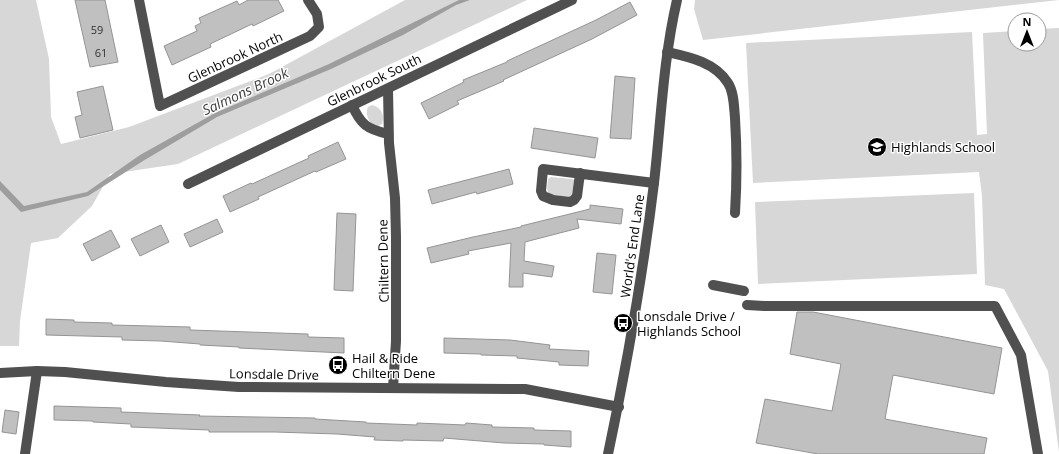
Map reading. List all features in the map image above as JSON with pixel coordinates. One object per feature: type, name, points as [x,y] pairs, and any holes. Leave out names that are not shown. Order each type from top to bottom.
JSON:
[{"type":"street","name":"Glenbrook North","points":[[139,0],[160,106],[310,36],[319,27],[317,14],[308,0]]},
{"type":"street","name":"Glenbrook South","points":[[188,184],[572,0]]},
{"type":"street","name":"World's End Lane","points":[[608,454],[619,407],[635,312],[654,183],[667,52],[677,0]]},
{"type":"street","points":[[667,52],[701,60],[720,74],[728,83],[733,101],[736,136],[737,176],[735,212]]},
{"type":"street","name":"Chiltern Dene","points":[[388,88],[388,134],[395,198],[396,237],[396,341],[393,388]]},
{"type":"street","points":[[352,105],[358,119],[364,124],[376,131],[388,134]]},
{"type":"street","name":"World's End Lane","points":[[580,174],[654,183]]},
{"type":"street","points":[[713,285],[744,291]]},
{"type":"street","points":[[747,305],[996,306],[1021,355],[1038,454]]},
{"type":"street","points":[[25,454],[37,371]]},
{"type":"street","name":"Lonsdale Drive","points":[[0,373],[37,371],[89,374],[206,386],[525,389],[619,407]]},
{"type":"shaded area","points":[[0,0],[36,0],[49,59],[51,117],[61,144],[129,127],[269,74],[405,0],[527,0],[178,164],[110,174],[92,206],[58,238],[31,243],[20,321],[19,346],[0,346]]},
{"type":"shaded area","points":[[459,0],[470,0],[456,5],[403,35],[331,69],[217,117],[88,196],[21,212],[0,190],[0,181],[24,206],[87,192],[140,155],[215,113],[329,64]]},
{"type":"shaded area","points":[[695,0],[1059,0],[703,40],[694,9]]},
{"type":"shaded area","points":[[1059,28],[1059,452],[1048,371],[1004,289],[985,285],[982,196],[979,172],[753,183],[746,43],[972,32],[977,135],[987,134],[983,33],[1007,32],[1007,52],[1047,52],[1047,29]]},
{"type":"shaded area","points":[[372,105],[378,108],[383,115],[382,124],[378,126],[374,126],[368,117],[368,107]]},
{"type":"shaded area","points":[[551,177],[574,180],[572,194],[570,197],[549,194],[547,190],[548,179]]},
{"type":"shaded area","points":[[974,193],[977,274],[758,284],[755,202]]},
{"type":"building","points":[[75,0],[105,0],[118,62],[90,67]]},
{"type":"building","points":[[248,0],[278,0],[284,11],[210,44],[211,47],[172,65],[164,46],[197,31],[195,26],[201,23],[199,18],[237,1],[239,5]]},
{"type":"building","points":[[630,2],[637,15],[592,39],[503,80],[504,81],[457,101],[459,104],[429,119],[421,103],[464,82],[463,80],[507,62],[596,20]]},
{"type":"building","points":[[615,76],[635,78],[631,139],[610,138]]},
{"type":"building","points":[[103,86],[113,130],[80,138],[75,117],[82,115],[77,92]]},
{"type":"building","points":[[534,128],[598,138],[595,158],[531,148]]},
{"type":"building","points":[[338,142],[346,159],[316,172],[315,171],[258,197],[259,199],[230,212],[223,196],[309,158],[308,156]]},
{"type":"building","points":[[509,169],[513,184],[432,204],[428,190]]},
{"type":"building","points":[[590,205],[623,209],[621,224],[577,219],[579,228],[525,242],[524,261],[554,266],[552,277],[523,273],[523,287],[509,287],[511,243],[468,251],[469,254],[431,263],[427,248],[521,227],[590,209]]},
{"type":"building","points":[[337,213],[356,214],[353,291],[334,290]]},
{"type":"building","points":[[217,219],[223,232],[190,247],[184,234]]},
{"type":"building","points":[[161,225],[169,242],[140,256],[131,239]]},
{"type":"building","points":[[111,230],[120,247],[92,261],[83,244]]},
{"type":"building","points":[[597,253],[616,255],[612,294],[593,292]]},
{"type":"building","points":[[797,312],[813,312],[1002,348],[994,394],[893,375],[885,419],[987,438],[984,454],[818,454],[756,443],[765,399],[832,411],[841,364],[790,354]]},
{"type":"building","points":[[46,319],[74,320],[74,322],[112,323],[112,325],[190,327],[190,330],[308,334],[308,337],[344,338],[344,353],[239,348],[161,341],[122,340],[122,337],[46,335]]},
{"type":"building","points":[[444,338],[510,340],[550,345],[549,349],[589,351],[588,366],[559,365],[559,362],[517,358],[517,356],[444,353]]},
{"type":"building","points":[[54,406],[121,408],[121,412],[200,415],[199,416],[315,418],[366,423],[417,425],[417,423],[465,425],[466,423],[492,425],[492,427],[534,428],[534,430],[571,431],[571,447],[444,438],[443,441],[374,440],[375,437],[337,434],[209,432],[209,430],[131,427],[131,424],[54,420]]},
{"type":"building","points":[[5,410],[19,412],[16,434],[2,432]]},
{"type":"place","name":"Highlands School","points":[[877,147]]},
{"type":"place","name":"Lonsdale Drive / Highlands School","points":[[623,323]]},
{"type":"place","name":"Hail & Ride Chiltern Dene","points":[[338,365]]},
{"type":"water label","name":"Salmons Brook","points":[[245,91]]}]
